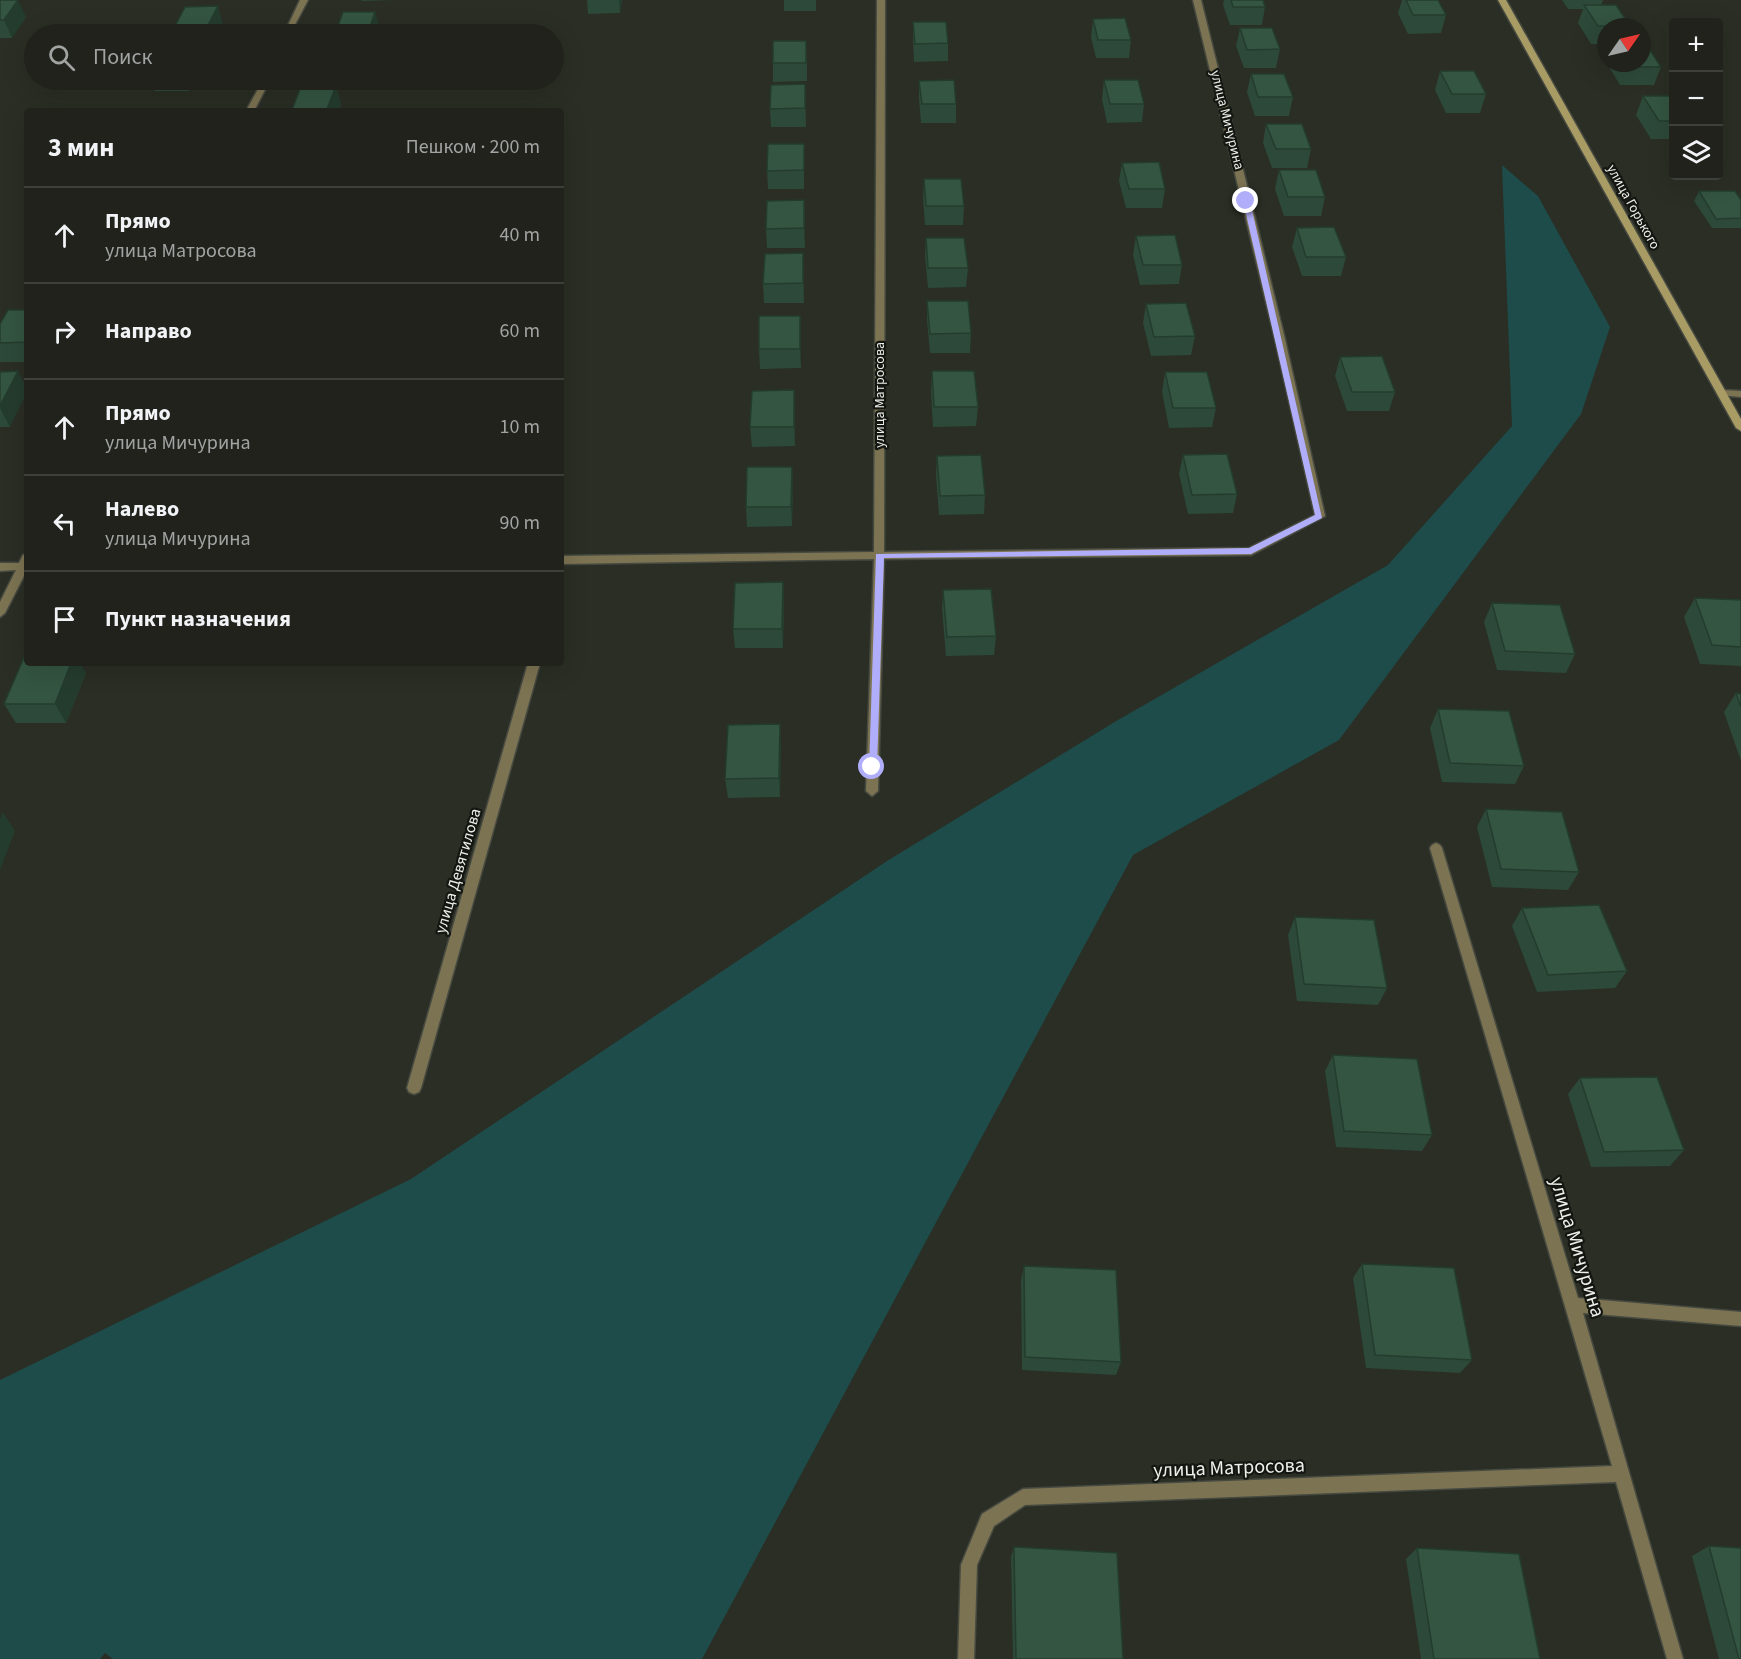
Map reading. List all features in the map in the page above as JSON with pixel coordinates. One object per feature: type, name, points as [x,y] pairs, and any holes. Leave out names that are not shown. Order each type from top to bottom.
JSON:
[{"type":"main road","name":"улица Горького","points":[[1502,0],[1741,428]]},
{"type":"street","points":[[292,24],[303,0]]},
{"type":"street","name":"улица Матросова","points":[[872,791],[879,556],[881,0]]},
{"type":"street","name":"улица Мичурина","points":[[879,556],[1251,551],[1320,516],[1279,335],[1197,0]]},
{"type":"street","points":[[252,108],[261,90]]},
{"type":"street","points":[[1722,393],[1741,394]]},
{"type":"street","points":[[564,562],[879,556]]},
{"type":"street","points":[[0,567],[24,564]]},
{"type":"street","points":[[0,613],[24,568]]},
{"type":"street","name":"улица Девятилова","points":[[414,1088],[533,666]]},
{"type":"street","name":"улица Мичурина","points":[[1436,848],[1573,1305],[1675,1659]]},
{"type":"street","points":[[1573,1305],[1741,1319]]},
{"type":"street","name":"улица Матросова","points":[[966,1659],[969,1565],[988,1520],[1023,1497],[1621,1474]]},
{"type":"water","points":[[1502,165],[1538,196],[1610,327],[1581,414],[1339,740],[1133,855],[702,1659],[113,1659],[105,1653],[100,1659],[0,1659],[0,1380],[411,1179],[887,861],[1118,720],[1388,565],[1512,426]]},
{"type":"building","points":[[0,0],[18,0],[4,20],[0,20]]},
{"type":"building","points":[[1231,0],[1263,0],[1265,7],[1233,7]]},
{"type":"building","points":[[1406,0],[1438,0],[1446,15],[1413,15]]},
{"type":"building","points":[[1584,5],[1616,5],[1625,18],[1597,18],[1597,24]]},
{"type":"building","points":[[218,6],[209,24],[176,24],[185,7]]},
{"type":"building","points":[[343,12],[375,12],[371,24],[339,24]]},
{"type":"building","points":[[1125,18],[1131,40],[1098,40],[1093,19]]},
{"type":"building","points":[[913,22],[946,22],[948,43],[915,44]]},
{"type":"building","points":[[1240,28],[1272,28],[1280,49],[1247,50]]},
{"type":"building","points":[[773,41],[806,41],[806,63],[773,63]]},
{"type":"building","points":[[1651,52],[1661,67],[1651,67]]},
{"type":"building","points":[[1440,71],[1474,71],[1486,94],[1452,94]]},
{"type":"building","points":[[1251,74],[1284,74],[1293,97],[1258,97]]},
{"type":"building","points":[[954,80],[956,104],[922,104],[919,81]]},
{"type":"building","points":[[1104,80],[1138,80],[1144,104],[1110,104]]},
{"type":"building","points":[[805,84],[805,108],[770,109],[771,85]]},
{"type":"building","points":[[300,90],[334,90],[327,108],[293,108]]},
{"type":"building","points":[[1643,96],[1669,96],[1669,121],[1659,121]]},
{"type":"building","points":[[1266,124],[1302,124],[1311,149],[1276,149]]},
{"type":"building","points":[[768,144],[804,144],[804,170],[767,171]]},
{"type":"building","points":[[1159,162],[1165,189],[1129,189],[1122,163]]},
{"type":"building","points":[[1279,170],[1316,170],[1325,197],[1288,197]]},
{"type":"building","points":[[924,179],[961,179],[964,206],[926,206]]},
{"type":"building","points":[[1699,191],[1735,191],[1741,200],[1741,218],[1716,219]]},
{"type":"building","points":[[804,200],[804,228],[766,229],[767,201]]},
{"type":"building","points":[[1334,227],[1346,257],[1306,257],[1297,228]]},
{"type":"building","points":[[1175,235],[1182,265],[1143,265],[1136,236]]},
{"type":"building","points":[[926,238],[964,238],[968,268],[928,268]]},
{"type":"building","points":[[803,253],[803,283],[763,284],[765,254]]},
{"type":"building","points":[[927,301],[968,301],[971,333],[930,334]]},
{"type":"building","points":[[1186,303],[1195,336],[1154,337],[1146,304]]},
{"type":"building","points":[[8,310],[24,310],[24,342],[0,343],[0,324]]},
{"type":"building","points":[[759,316],[800,316],[800,349],[759,349]]},
{"type":"building","points":[[1382,356],[1395,392],[1352,392],[1340,357]]},
{"type":"building","points":[[18,371],[0,406],[0,372]]},
{"type":"building","points":[[932,371],[974,371],[978,407],[934,407]]},
{"type":"building","points":[[1165,372],[1207,372],[1216,408],[1173,408]]},
{"type":"building","points":[[794,390],[794,427],[750,427],[752,391]]},
{"type":"building","points":[[1227,454],[1237,494],[1192,495],[1183,455]]},
{"type":"building","points":[[981,455],[985,495],[940,496],[937,456]]},
{"type":"building","points":[[747,467],[792,467],[791,507],[746,507]]},
{"type":"building","points":[[783,582],[782,629],[733,629],[735,583]]},
{"type":"building","points":[[991,589],[996,636],[947,637],[943,590]]},
{"type":"building","points":[[1695,598],[1741,600],[1741,647],[1712,645]]},
{"type":"building","points":[[1492,603],[1560,605],[1575,654],[1505,651]]},
{"type":"building","points":[[24,657],[24,666],[70,666],[55,704],[4,704]]},
{"type":"building","points":[[1736,693],[1741,694],[1741,707]]},
{"type":"building","points":[[1438,709],[1509,711],[1524,766],[1450,763]]},
{"type":"building","points":[[780,724],[779,778],[725,779],[728,725]]},
{"type":"building","points":[[1486,809],[1562,812],[1579,872],[1501,869]]},
{"type":"building","points":[[1599,905],[1627,971],[1548,975],[1522,908]]},
{"type":"building","points":[[1295,917],[1374,920],[1387,988],[1304,984]]},
{"type":"building","points":[[1333,1055],[1417,1059],[1432,1135],[1344,1131]]},
{"type":"building","points":[[1657,1077],[1684,1150],[1604,1152],[1580,1078]]},
{"type":"building","points":[[1362,1264],[1454,1268],[1472,1360],[1375,1355]]},
{"type":"building","points":[[1024,1266],[1116,1270],[1121,1362],[1025,1357]]},
{"type":"building","points":[[1709,1546],[1741,1548],[1741,1659],[1739,1659]]},
{"type":"building","points":[[1014,1547],[1117,1553],[1123,1659],[1016,1659]]},
{"type":"building","points":[[1417,1548],[1519,1554],[1540,1659],[1434,1659]]},
{"type":"route","points":[[872,767],[879,556],[1251,551],[1320,516],[1246,201]]}]
